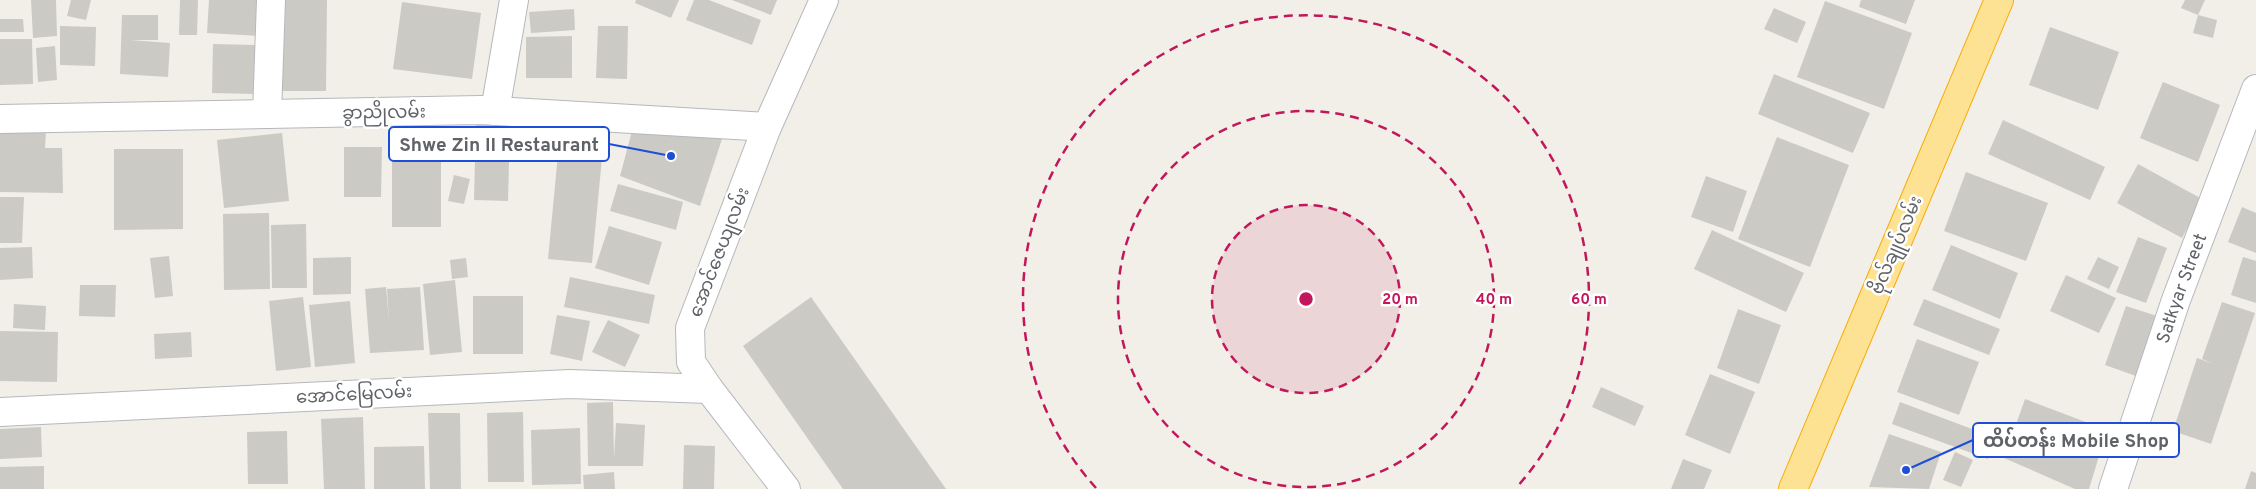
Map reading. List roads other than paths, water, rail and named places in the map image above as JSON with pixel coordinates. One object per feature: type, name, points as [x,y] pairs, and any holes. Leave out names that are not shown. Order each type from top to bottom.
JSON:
[{"type":"highway","name":"ဗိုလ်ချုပ်လမ်း","points":[[1793,489],[1999,0]]},
{"type":"street","points":[[267,114],[271,0]]},
{"type":"street","points":[[496,111],[514,0]]},
{"type":"street","name":"အောင်ဇေယျလမ်း","points":[[786,489],[709,389],[691,362],[690,328],[767,127],[824,0]]},
{"type":"street","name":"Satkyar Street","points":[[2113,489],[2176,300],[2256,89]]},
{"type":"street","name":"ခွာညိုလမ်း","points":[[0,119],[496,111],[767,127]]},
{"type":"street","name":"အောင်မြေလမ်း","points":[[0,412],[570,384],[709,389]]},
{"type":"place","name":"Shwe Zin II Restaurant","points":[[671,156]]},
{"type":"place","name":"ထိပ်တန်း Mobile Shop","points":[[1906,470]]}]
